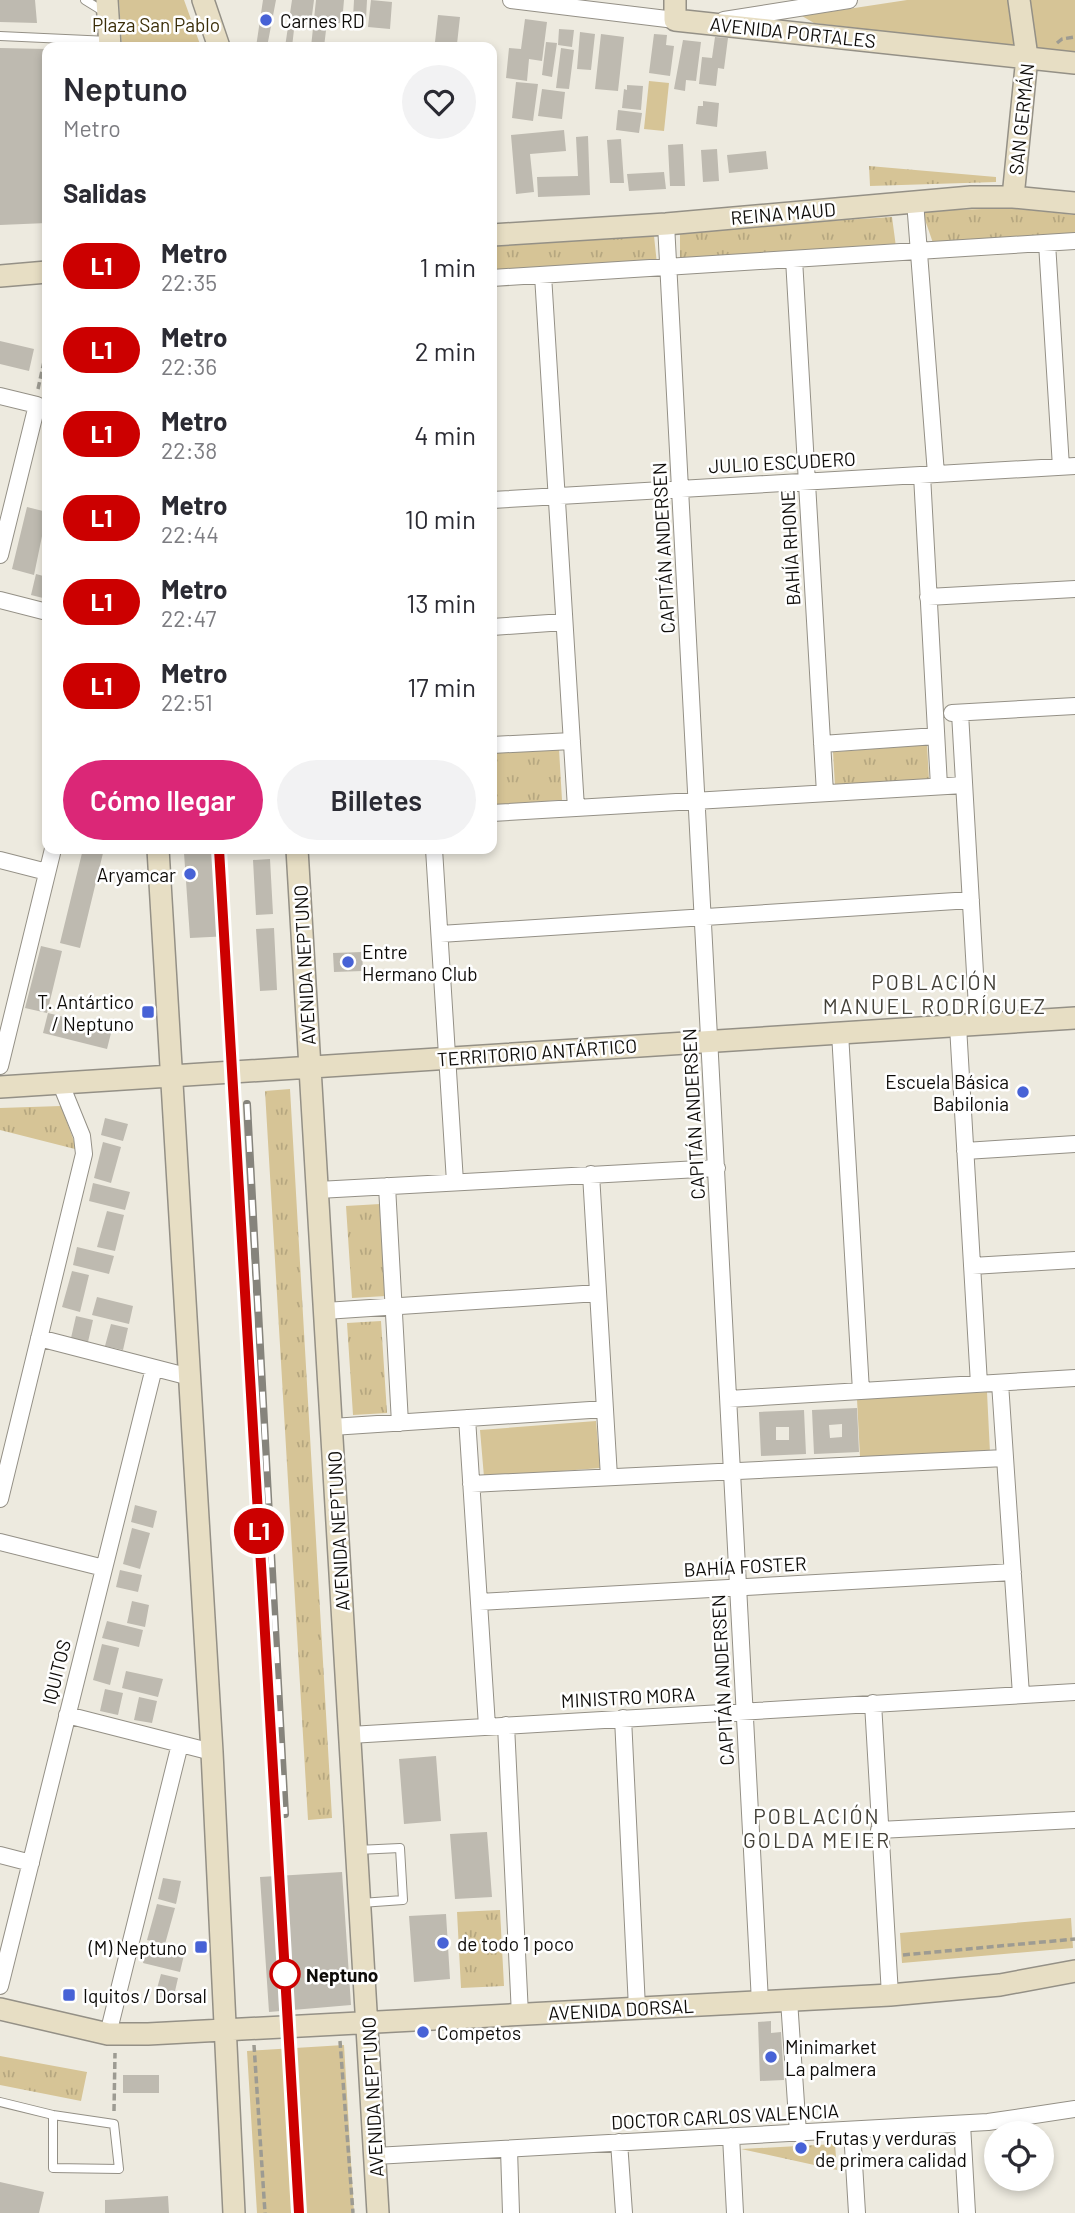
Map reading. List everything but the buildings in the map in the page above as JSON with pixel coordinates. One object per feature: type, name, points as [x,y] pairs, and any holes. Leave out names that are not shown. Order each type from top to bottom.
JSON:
[{"type":"street","points":[[203,0],[217,42]]},
{"type":"street","name":"AVENIDA PORTALES","points":[[511,0],[675,10],[705,23],[1075,63]]},
{"type":"street","points":[[705,23],[849,0]]},
{"type":"street","name":"SAN GERMÁN","points":[[1013,197],[1027,57],[1019,0]]},
{"type":"street","points":[[107,7],[109,42]]},
{"type":"street","name":"REINA MAUD","points":[[497,235],[666,224],[915,201],[1013,197],[1075,204]]},
{"type":"street","points":[[915,201],[929,475],[929,597],[939,786]]},
{"type":"street","name":"CAPITÁN ANDERSEN","points":[[666,224],[760,2002]]},
{"type":"street","points":[[497,278],[1075,241]]},
{"type":"street","points":[[1047,243],[1068,466]]},
{"type":"street","name":"BAHÍA RHONE","points":[[794,259],[825,793]]},
{"type":"street","points":[[0,276],[42,272]]},
{"type":"street","points":[[543,275],[576,808]]},
{"type":"street","points":[[0,396],[37,405],[0,555]]},
{"type":"street","name":"JULIO ESCUDERO","points":[[497,500],[1068,466]]},
{"type":"street","points":[[929,597],[1075,589]]},
{"type":"street","points":[[0,600],[42,611]]},
{"type":"street","points":[[497,627],[564,622]]},
{"type":"street","points":[[935,714],[1075,706]]},
{"type":"street","points":[[960,713],[971,900],[965,1151],[979,1384]]},
{"type":"street","points":[[822,744],[936,736]]},
{"type":"street","points":[[497,745],[572,741]]},
{"type":"street","points":[[497,813],[964,785]]},
{"type":"street","points":[[0,1066],[52,854]]},
{"type":"street","points":[[158,854],[212,1752],[234,2213]]},
{"type":"street","name":"AVENIDA NEPTUNO","points":[[297,854],[379,2213]]},
{"type":"street","points":[[434,854],[455,1182]]},
{"type":"street","points":[[0,860],[47,872]]},
{"type":"street","points":[[440,934],[971,900]]},
{"type":"street","name":"TERRITORIO ANTÁRTICO","points":[[0,1087],[1075,1018]]},
{"type":"street","points":[[840,1033],[861,1391]]},
{"type":"street","points":[[1,1492],[84,1154],[82,1136],[60,1082]]},
{"type":"street","points":[[965,1151],[1075,1144]]},
{"type":"street","points":[[318,1190],[717,1168]]},
{"type":"street","points":[[591,1174],[608,1477]]},
{"type":"street","points":[[387,1186],[400,1423]]},
{"type":"street","points":[[972,1266],[1075,1260]]},
{"type":"street","points":[[325,1311],[598,1293]]},
{"type":"street","points":[[39,1338],[190,1377]]},
{"type":"street","name":"IQUITOS","points":[[0,1986],[154,1368]]},
{"type":"street","points":[[729,1399],[1075,1378]]},
{"type":"street","points":[[1000,1383],[1021,1695]]},
{"type":"street","points":[[332,1427],[605,1409]]},
{"type":"street","points":[[467,1418],[487,1726]]},
{"type":"street","points":[[471,1483],[1005,1458]]},
{"type":"street","points":[[0,1542],[104,1568]]},
{"type":"street","name":"BAHÍA FOSTER","points":[[479,1602],[1013,1572]]},
{"type":"street","name":"MINISTRO MORA","points":[[351,1735],[1075,1692]]},
{"type":"street","points":[[873,1703],[890,1995]]},
{"type":"street","points":[[67,1715],[212,1752]]},
{"type":"street","points":[[622,1718],[637,2008]]},
{"type":"street","points":[[506,1725],[520,2015]]},
{"type":"street","points":[[111,2035],[180,1744]]},
{"type":"street","points":[[879,1830],[1075,1820]]},
{"type":"street","points":[[0,1856],[31,1863]]},
{"type":"street","name":"AVENIDA DORSAL","points":[[0,2009],[111,2035],[226,2031],[890,1995],[1000,1985],[1075,1971]]},
{"type":"street","points":[[789,2000],[798,2133]]},
{"type":"street","name":"DOCTOR CARLOS VALENCIA","points":[[375,2156],[962,2124],[1003,2121],[1075,2109]]},
{"type":"street","points":[[962,2124],[967,2213]]},
{"type":"street","points":[[852,2130],[857,2213]]},
{"type":"street","points":[[731,2136],[735,2213]]},
{"type":"street","points":[[619,2143],[624,2213]]},
{"type":"street","points":[[509,2148],[512,2213]]},
{"type":"lane","points":[[85,0],[107,7]]},
{"type":"lane","points":[[0,36],[82,42]]},
{"type":"lane","points":[[357,1850],[400,1848],[403,1900],[361,1903]]},
{"type":"lane","points":[[0,2102],[53,2115],[114,2124],[119,2169],[53,2168],[53,2115]]},
{"type":"path","points":[[1052,47],[1062,39],[1075,37]]},
{"type":"path","points":[[37,405],[42,367]]},
{"type":"path","points":[[887,1956],[1075,1939]]},
{"type":"path","points":[[338,2025],[353,2213]]},
{"type":"path","points":[[253,2029],[265,2213]]},
{"type":"path","points":[[111,2035],[114,2124]]},
{"type":"green space","name":"Plaza San Pablo","points":[[119,0],[184,0],[199,42],[122,42]]},
{"type":"green space","points":[[907,0],[1075,0],[1075,53],[814,23],[802,16]]},
{"type":"green space","points":[[649,81],[669,83],[664,131],[644,129]]},
{"type":"green space","points":[[869,166],[996,177],[996,182],[870,186]]},
{"type":"green space","points":[[1011,208],[1075,215],[1075,237],[933,243],[922,211]]},
{"type":"green space","points":[[892,217],[896,247],[680,262],[680,230]]},
{"type":"green space","points":[[654,236],[657,264],[497,275],[497,246]]},
{"type":"green space","points":[[927,745],[929,780],[835,786],[833,752]]},
{"type":"green space","points":[[559,749],[562,800],[497,805],[497,752]]},
{"type":"green space","points":[[290,1089],[332,1818],[308,1820],[265,1091]]},
{"type":"green space","points":[[61,1106],[75,1149],[0,1130],[0,1108]]},
{"type":"green space","points":[[380,1204],[386,1296],[352,1298],[346,1206]]},
{"type":"green space","points":[[381,1321],[387,1413],[353,1415],[347,1323]]},
{"type":"green space","points":[[987,1392],[990,1453],[860,1457],[857,1399]]},
{"type":"green space","points":[[596,1421],[600,1468],[484,1477],[480,1430]]},
{"type":"green space","points":[[500,1910],[504,1986],[461,1988],[457,1912]]},
{"type":"green space","points":[[1071,1918],[1073,1948],[902,1963],[900,1933]]},
{"type":"green space","points":[[344,2045],[354,2213],[257,2213],[247,2051]]},
{"type":"green space","points":[[0,2056],[87,2072],[81,2101],[0,2085]]},
{"type":"green space","points":[[835,2144],[837,2170],[741,2149]]},
{"type":"railway","points":[[247,1104],[285,1814]]},
{"type":"railway","points":[[235,1105],[274,1807]]},
{"type":"metro line","name":"L1","points":[[219,854],[299,2213]]},
{"type":"place","name":"Carnes RD","points":[[266,20]]},
{"type":"place","name":"Aryamcar","points":[[190,874]]},
{"type":"place","name":"Entre Hermano Club","points":[[348,962]]},
{"type":"place","name":"T. Antártico / Neptuno","points":[[148,1012]]},
{"type":"place","name":"Escuela Básica Babilonia","points":[[1023,1092]]},
{"type":"place","name":"de todo 1 poco","points":[[443,1943]]},
{"type":"place","name":"(M) Neptuno","points":[[201,1947]]},
{"type":"place","name":"Neptuno","points":[[285,1974]]},
{"type":"place","name":"Iquitos / Dorsal","points":[[69,1995]]},
{"type":"place","name":"Competos","points":[[423,2032]]},
{"type":"place","name":"Minimarket La palmera","points":[[771,2057]]},
{"type":"place","name":"Frutas y verduras de primera calidad","points":[[801,2148]]},
{"type":"district","name":"POBLACIÓN MANUEL RODRÍGUEZ","points":[[935,993]]},
{"type":"district","name":"POBLACIÓN GOLDA MEIER","points":[[817,1827]]}]
